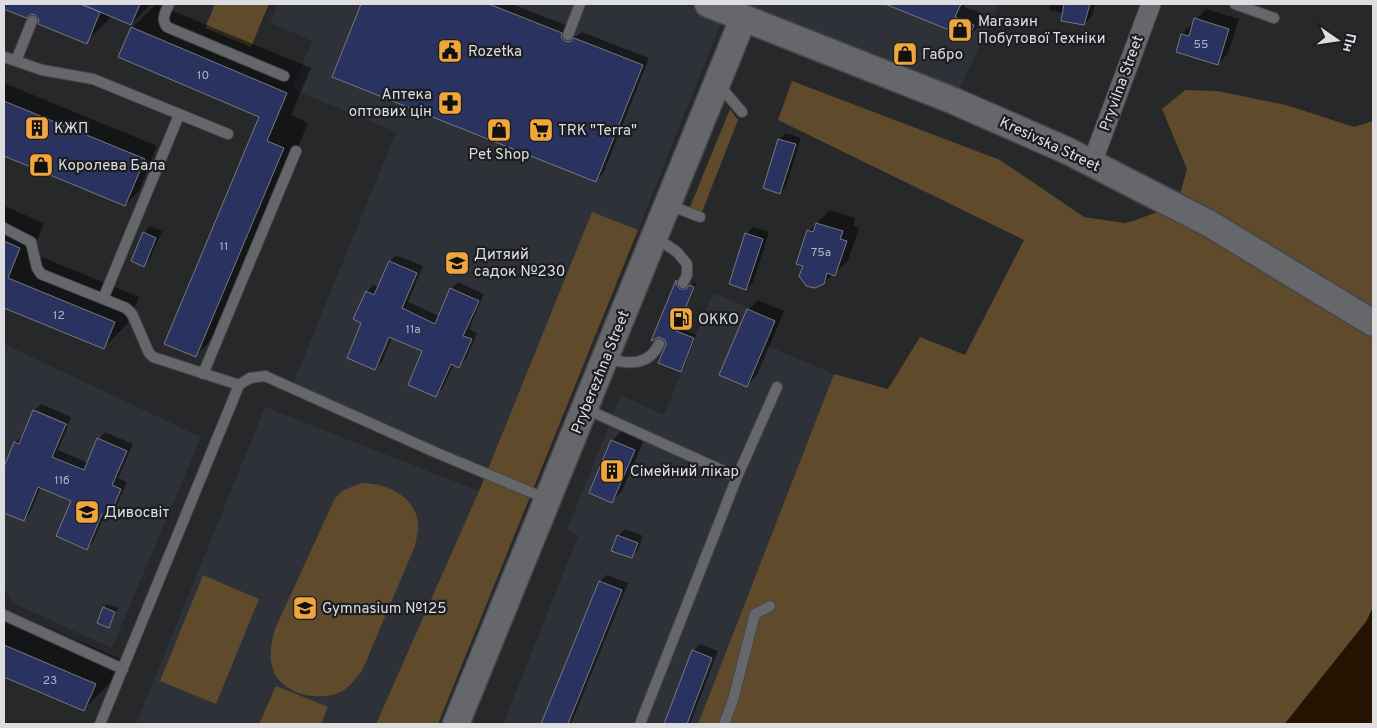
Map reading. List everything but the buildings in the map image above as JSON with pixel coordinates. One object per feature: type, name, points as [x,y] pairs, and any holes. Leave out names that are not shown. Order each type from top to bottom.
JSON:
[{"type":"street","name":"Pryvilna Street","points":[[1092,163],[1151,4]]},
{"type":"street","name":"Kresivska Street","points":[[715,5],[743,19],[954,101],[1068,150],[1210,224],[1373,323]]},
{"type":"street","name":"Pryberezhna Street","points":[[456,724],[743,19]]},
{"type":"lane","points":[[169,4],[163,17],[167,27],[284,76]]},
{"type":"lane","points":[[568,35],[580,4]]},
{"type":"lane","points":[[1235,4],[1274,18]]},
{"type":"lane","points":[[16,61],[32,21]]},
{"type":"lane","points":[[4,57],[42,70],[93,79],[228,134]]},
{"type":"lane","points":[[717,83],[742,112]]},
{"type":"lane","points":[[103,299],[179,115]]},
{"type":"lane","points":[[203,374],[296,151]]},
{"type":"lane","points":[[668,205],[700,217]]},
{"type":"lane","points":[[4,228],[31,242],[37,268],[41,274],[126,308],[132,314],[153,357],[239,385]]},
{"type":"lane","points":[[654,237],[677,252],[687,264],[687,275],[684,283]]},
{"type":"lane","points":[[605,359],[632,364],[644,360],[656,352],[659,344]]},
{"type":"lane","points":[[100,724],[239,385],[250,378],[265,376],[437,453],[548,499]]},
{"type":"lane","points":[[640,724],[737,477],[777,387]]},
{"type":"lane","points":[[585,409],[737,477]]},
{"type":"lane","points":[[724,724],[733,700],[755,614],[770,606]]},
{"type":"lane","points":[[4,614],[123,669]]},
{"type":"shaded area","points":[[215,4],[269,4],[251,47],[205,28]]},
{"type":"shaded area","points":[[278,4],[685,4],[722,20],[638,230],[592,213],[487,471],[290,391],[396,132],[292,89],[312,41],[270,23]]},
{"type":"shaded area","name":"Габро","points":[[719,4],[999,4],[954,101]]},
{"type":"shaded area","points":[[792,81],[1000,160],[1084,217],[1124,223],[1177,205],[1187,169],[1162,109],[1185,90],[1217,91],[1286,105],[1354,127],[1373,121],[1373,606],[1366,621],[1284,724],[698,724],[834,374],[888,389],[920,337],[965,355],[1024,240],[778,120]]},
{"type":"shaded area","points":[[730,109],[738,120],[702,212],[690,207]]},
{"type":"shaded area","points":[[592,212],[638,230],[438,724],[376,724],[479,491]]},
{"type":"shaded area","points":[[713,293],[777,320],[766,345],[834,374],[698,724],[503,724],[578,536],[567,530],[621,395],[664,415]]},
{"type":"shaded area","name":"Дивосвіт","points":[[4,344],[201,437],[112,648],[13,603],[4,588]]},
{"type":"shaded area","name":"Gymnasium №125","points":[[265,407],[479,491],[376,724],[136,724]]},
{"type":"shaded area","points":[[361,483],[389,488],[405,498],[411,505],[416,513],[418,523],[415,546],[362,671],[347,687],[336,694],[310,696],[300,694],[285,685],[274,672],[271,645],[275,629],[335,498],[342,491]]},
{"type":"shaded area","points":[[203,575],[259,599],[216,704],[160,681]]},
{"type":"shaded area","points":[[1373,606],[1373,724],[1284,724],[1366,621]]},
{"type":"shaded area","points":[[276,686],[328,707],[321,724],[259,724]]},
{"type":"place","name":"Магазин Побутової Техніки","points":[[960,30]]},
{"type":"place","name":"Rozetka","points":[[450,51]]},
{"type":"place","name":"Габро","points":[[905,54]]},
{"type":"place","name":"Аптека оптових цін","points":[[450,103]]},
{"type":"place","name":"КЖП","points":[[37,128]]},
{"type":"place","name":"Pet Shop","points":[[499,130]]},
{"type":"place","name":"TRK \"Terra\"","points":[[541,130]]},
{"type":"place","name":"Королева Бала","points":[[41,165]]},
{"type":"place","name":"Дитяий садок №230","points":[[457,263]]},
{"type":"place","name":"OKKO","points":[[681,319]]},
{"type":"place","name":"Сімейний лікар","points":[[612,471]]},
{"type":"place","name":"Дивосвіт","points":[[87,512]]},
{"type":"place","name":"Gymnasium №125","points":[[305,608]]}]
